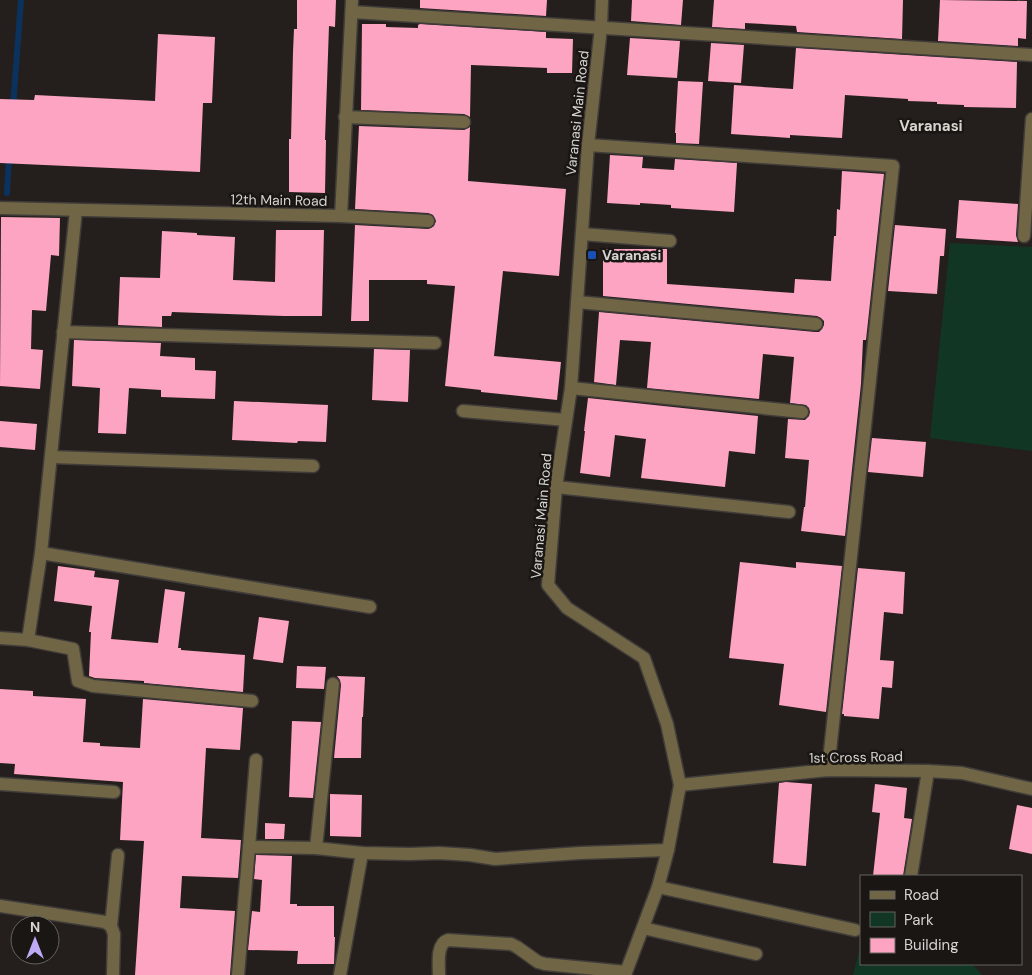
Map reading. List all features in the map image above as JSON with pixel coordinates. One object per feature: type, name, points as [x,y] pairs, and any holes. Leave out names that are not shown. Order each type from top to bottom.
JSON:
[{"type":"street","name":"Varanasi Main Road","points":[[602,0],[601,27],[588,145],[571,388],[556,487],[548,584],[567,608],[644,658],[667,724],[680,785],[668,850],[658,887],[626,973]]},
{"type":"street","points":[[352,6],[601,27],[1032,56]]},
{"type":"street","name":"12th Main Road","points":[[0,208],[341,216],[352,6]]},
{"type":"street","points":[[345,117],[464,122]]},
{"type":"street","points":[[1024,236],[1032,118]]},
{"type":"street","points":[[588,145],[893,166],[828,770]]},
{"type":"street","points":[[28,640],[41,553],[76,210]]},
{"type":"street","points":[[341,216],[428,221]]},
{"type":"street","points":[[582,234],[670,242]]},
{"type":"street","points":[[577,302],[816,324]]},
{"type":"street","points":[[63,332],[435,343]]},
{"type":"street","points":[[571,388],[802,412]]},
{"type":"street","points":[[463,411],[566,420]]},
{"type":"street","points":[[51,457],[313,466]]},
{"type":"street","points":[[556,487],[788,512]]},
{"type":"street","points":[[41,553],[370,607]]},
{"type":"street","points":[[0,638],[28,640],[73,649],[78,681],[93,686],[252,702]]},
{"type":"street","points":[[316,848],[332,684]]},
{"type":"street","points":[[238,975],[256,760]]},
{"type":"street","name":"1st Cross Road","points":[[680,785],[828,770],[928,771],[962,773],[1032,789]]},
{"type":"street","points":[[911,875],[928,771]]},
{"type":"street","points":[[0,784],[114,792]]},
{"type":"street","points":[[249,847],[316,848],[410,854],[439,853],[495,859],[580,853],[668,850]]},
{"type":"street","points":[[340,975],[362,852]]},
{"type":"street","points":[[113,975],[114,934],[111,926],[118,855]]},
{"type":"street","points":[[658,887],[855,930]]},
{"type":"street","points":[[0,906],[104,922],[111,926]]},
{"type":"street","points":[[643,928],[756,954]]},
{"type":"street","points":[[439,975],[440,947],[443,942],[448,940],[511,944],[538,962],[552,966],[626,973]]},
{"type":"green space","points":[[950,243],[1032,247],[1032,451],[930,438]]},
{"type":"green space","points":[[860,948],[860,965],[973,965],[982,975],[853,975]]},
{"type":"building","points":[[297,0],[336,0],[335,27],[329,26],[325,193],[289,192],[289,139],[291,139],[293,52],[294,29],[297,29]]},
{"type":"building","points":[[420,0],[547,0],[546,16],[420,8]]},
{"type":"building","points":[[632,0],[683,0],[681,25],[631,21]]},
{"type":"building","points":[[714,0],[903,0],[902,39],[797,32],[796,26],[745,23],[745,29],[712,27]]},
{"type":"building","points":[[940,0],[1027,1],[1026,39],[1018,38],[1018,46],[938,41]]},
{"type":"building","points":[[362,24],[386,24],[386,27],[418,28],[420,24],[546,32],[546,38],[573,39],[572,73],[547,73],[547,68],[471,65],[470,117],[464,114],[361,110]]},
{"type":"building","points":[[158,34],[215,37],[212,103],[203,103],[200,172],[0,163],[0,99],[34,100],[35,95],[155,101]]},
{"type":"building","points":[[630,38],[680,41],[677,78],[627,75]]},
{"type":"building","points":[[711,43],[744,45],[741,83],[708,81]]},
{"type":"building","points":[[796,48],[1017,62],[1016,108],[964,107],[964,105],[937,104],[937,102],[908,101],[908,99],[845,95],[842,138],[790,135],[790,138],[731,134],[734,85],[793,89]]},
{"type":"building","points":[[678,81],[703,82],[699,144],[676,143]]},
{"type":"building","points":[[359,126],[464,130],[470,127],[468,181],[566,189],[559,276],[503,271],[494,356],[561,362],[557,400],[445,386],[455,286],[427,284],[427,280],[369,280],[369,321],[351,321],[355,225],[428,229],[434,226],[436,221],[433,215],[428,213],[355,209]]},
{"type":"building","points":[[610,155],[643,157],[642,168],[674,170],[675,159],[737,163],[734,212],[671,208],[671,205],[607,203]]},
{"type":"building","points":[[842,171],[884,174],[866,340],[863,340],[861,384],[845,536],[801,531],[809,460],[785,458],[788,419],[805,420],[810,412],[806,405],[790,403],[794,357],[763,354],[759,399],[647,388],[651,342],[620,340],[616,385],[594,382],[599,312],[819,332],[824,325],[824,321],[817,316],[603,296],[603,249],[667,249],[667,284],[794,293],[795,279],[831,281],[837,209],[840,210]]},
{"type":"building","points":[[959,200],[1018,204],[1016,235],[1018,242],[956,238]]},
{"type":"building","points":[[1,217],[60,218],[59,256],[51,255],[46,311],[32,310],[31,349],[43,350],[40,389],[0,386]]},
{"type":"building","points":[[895,225],[946,229],[944,256],[940,256],[937,294],[888,291]]},
{"type":"building","points":[[276,230],[324,230],[322,316],[172,312],[171,316],[162,316],[162,327],[118,325],[120,277],[160,278],[162,231],[235,237],[233,280],[275,282]]},
{"type":"building","points":[[74,340],[161,343],[160,356],[195,358],[195,370],[216,371],[215,399],[161,397],[161,390],[129,388],[126,434],[98,433],[100,388],[72,386]]},
{"type":"building","points":[[374,349],[410,350],[408,402],[372,400]]},
{"type":"building","points":[[588,398],[758,416],[755,454],[729,451],[725,487],[641,478],[646,439],[615,435],[610,477],[580,473]]},
{"type":"building","points":[[234,401],[328,405],[326,442],[298,441],[297,443],[232,440]]},
{"type":"building","points":[[0,421],[37,424],[35,450],[0,447]]},
{"type":"building","points":[[872,438],[926,442],[923,477],[868,472]]},
{"type":"building","points":[[740,562],[796,568],[796,562],[842,566],[826,712],[779,705],[784,664],[729,658]]},
{"type":"building","points":[[58,566],[95,571],[94,577],[119,580],[111,639],[158,643],[165,589],[185,592],[178,648],[181,648],[181,650],[245,655],[243,692],[89,676],[91,632],[89,632],[92,606],[54,601]]},
{"type":"building","points":[[858,568],[905,572],[903,614],[884,612],[880,660],[894,661],[892,688],[882,687],[879,719],[844,716],[842,714]]},
{"type":"building","points":[[259,617],[289,621],[283,663],[253,659]]},
{"type":"building","points":[[297,666],[326,667],[324,689],[296,688]]},
{"type":"building","points":[[337,676],[365,677],[361,758],[334,758],[341,685]]},
{"type":"building","points":[[0,689],[33,691],[33,696],[86,699],[83,742],[100,743],[100,746],[140,748],[143,699],[243,708],[240,750],[206,748],[201,838],[241,840],[238,878],[182,876],[180,908],[235,911],[230,975],[135,975],[144,841],[120,840],[123,782],[14,774],[15,764],[0,763]]},
{"type":"building","points":[[292,721],[321,722],[313,798],[289,797]]},
{"type":"building","points":[[779,783],[812,784],[806,866],[773,863]]},
{"type":"building","points":[[875,784],[907,788],[904,818],[912,819],[903,875],[873,875],[880,813],[872,812]]},
{"type":"building","points":[[330,794],[362,795],[361,837],[330,836]]},
{"type":"building","points":[[1017,805],[1032,808],[1032,854],[1009,849]]},
{"type":"building","points":[[265,823],[285,824],[284,839],[265,839]]},
{"type":"building","points":[[256,855],[292,856],[290,904],[297,904],[297,906],[334,906],[334,964],[297,964],[298,951],[248,950],[252,911],[260,912],[262,880],[254,879]]},
{"type":"waterway","points":[[13,107],[21,0]]},
{"type":"waterway","points":[[7,193],[9,157]]},
{"type":"place","name":"Varanasi","points":[[592,255]]},
{"type":"district","name":"Varanasi","points":[[931,126]]}]
